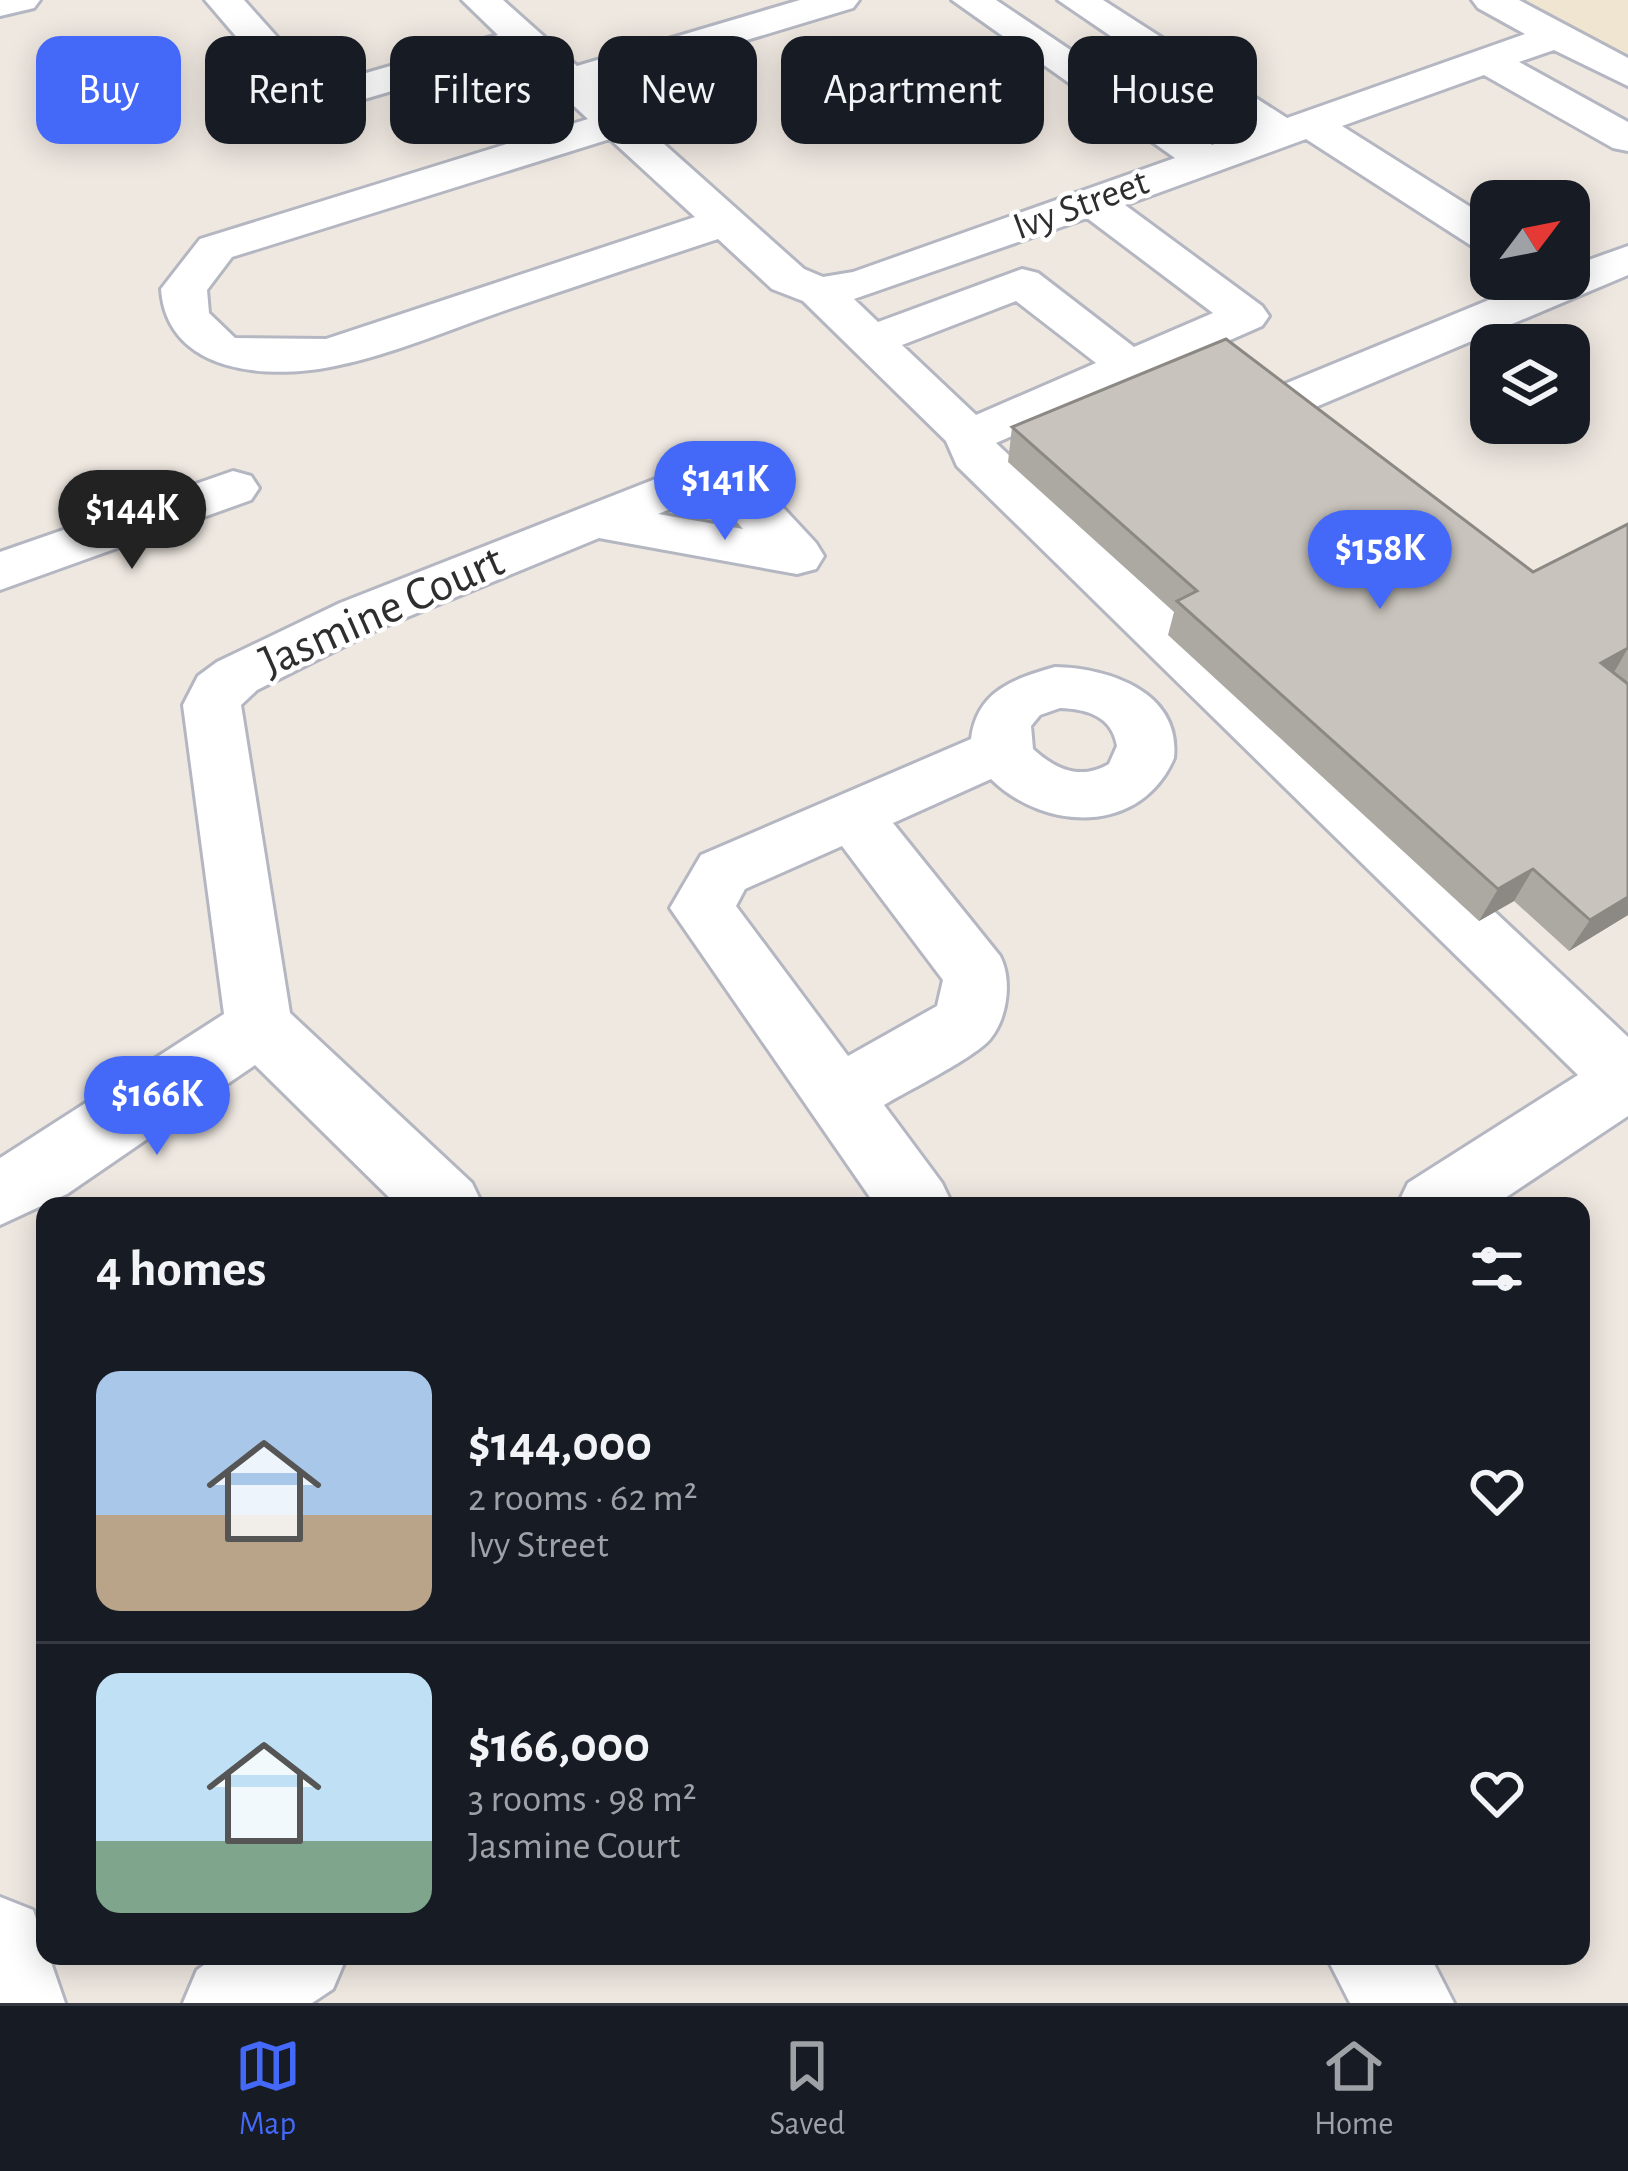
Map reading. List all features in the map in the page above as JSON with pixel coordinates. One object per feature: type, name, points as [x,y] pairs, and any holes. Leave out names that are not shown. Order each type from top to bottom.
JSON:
[{"type":"street","points":[[0,5],[20,0]]},
{"type":"street","points":[[224,0],[313,101],[390,79]]},
{"type":"street","points":[[481,0],[520,36]]},
{"type":"street","points":[[598,97],[574,61],[737,30],[792,6],[840,0]]},
{"type":"street","points":[[971,0],[1206,160]]},
{"type":"street","points":[[1077,0],[1470,227]]},
{"type":"street","points":[[1491,0],[1628,74]]},
{"type":"street","name":"Ivy Street","points":[[813,289],[862,284],[1556,36]]},
{"type":"street","points":[[1486,61],[1628,139]]},
{"type":"street","points":[[1435,79],[1475,102],[1528,84]]},
{"type":"street","points":[[598,130],[216,248],[184,289],[185,314],[206,340],[222,350],[255,355],[330,353],[724,222]]},
{"type":"street","points":[[638,144],[788,279],[813,289],[870,341],[969,436],[975,455],[1628,1079],[1447,1197]]},
{"type":"street","points":[[969,436],[1246,316],[1092,201]]},
{"type":"street","points":[[1590,271],[1628,259]]},
{"type":"street","points":[[870,341],[1022,283],[1130,366]]},
{"type":"street","points":[[1282,403],[1517,300]]},
{"type":"street","points":[[0,572],[233,488]]},
{"type":"street","name":"Jasmine Court","points":[[259,1026],[212,705],[218,691],[237,676],[359,616],[598,521]]},
{"type":"street","points":[[910,1197],[702,908],[723,872],[1000,750]]},
{"type":"street","points":[[837,1097],[966,1022],[977,975],[852,815]]},
{"type":"street","points":[[0,1193],[42,1172],[259,1026],[438,1197]]},
{"type":"street","points":[[0,1943],[18,2003]]},
{"type":"street","points":[[230,2003],[287,1965]]},
{"type":"street","points":[[1380,1965],[1407,2003]]},
{"type":"shaded area","points":[[1508,0],[1628,0],[1628,66]]},
{"type":"building","points":[[1226,339],[1533,572],[1628,524],[1628,648],[1601,663],[1628,684],[1628,897],[1590,920],[1533,869],[1498,889],[1177,601],[1197,591],[1012,427]]}]
